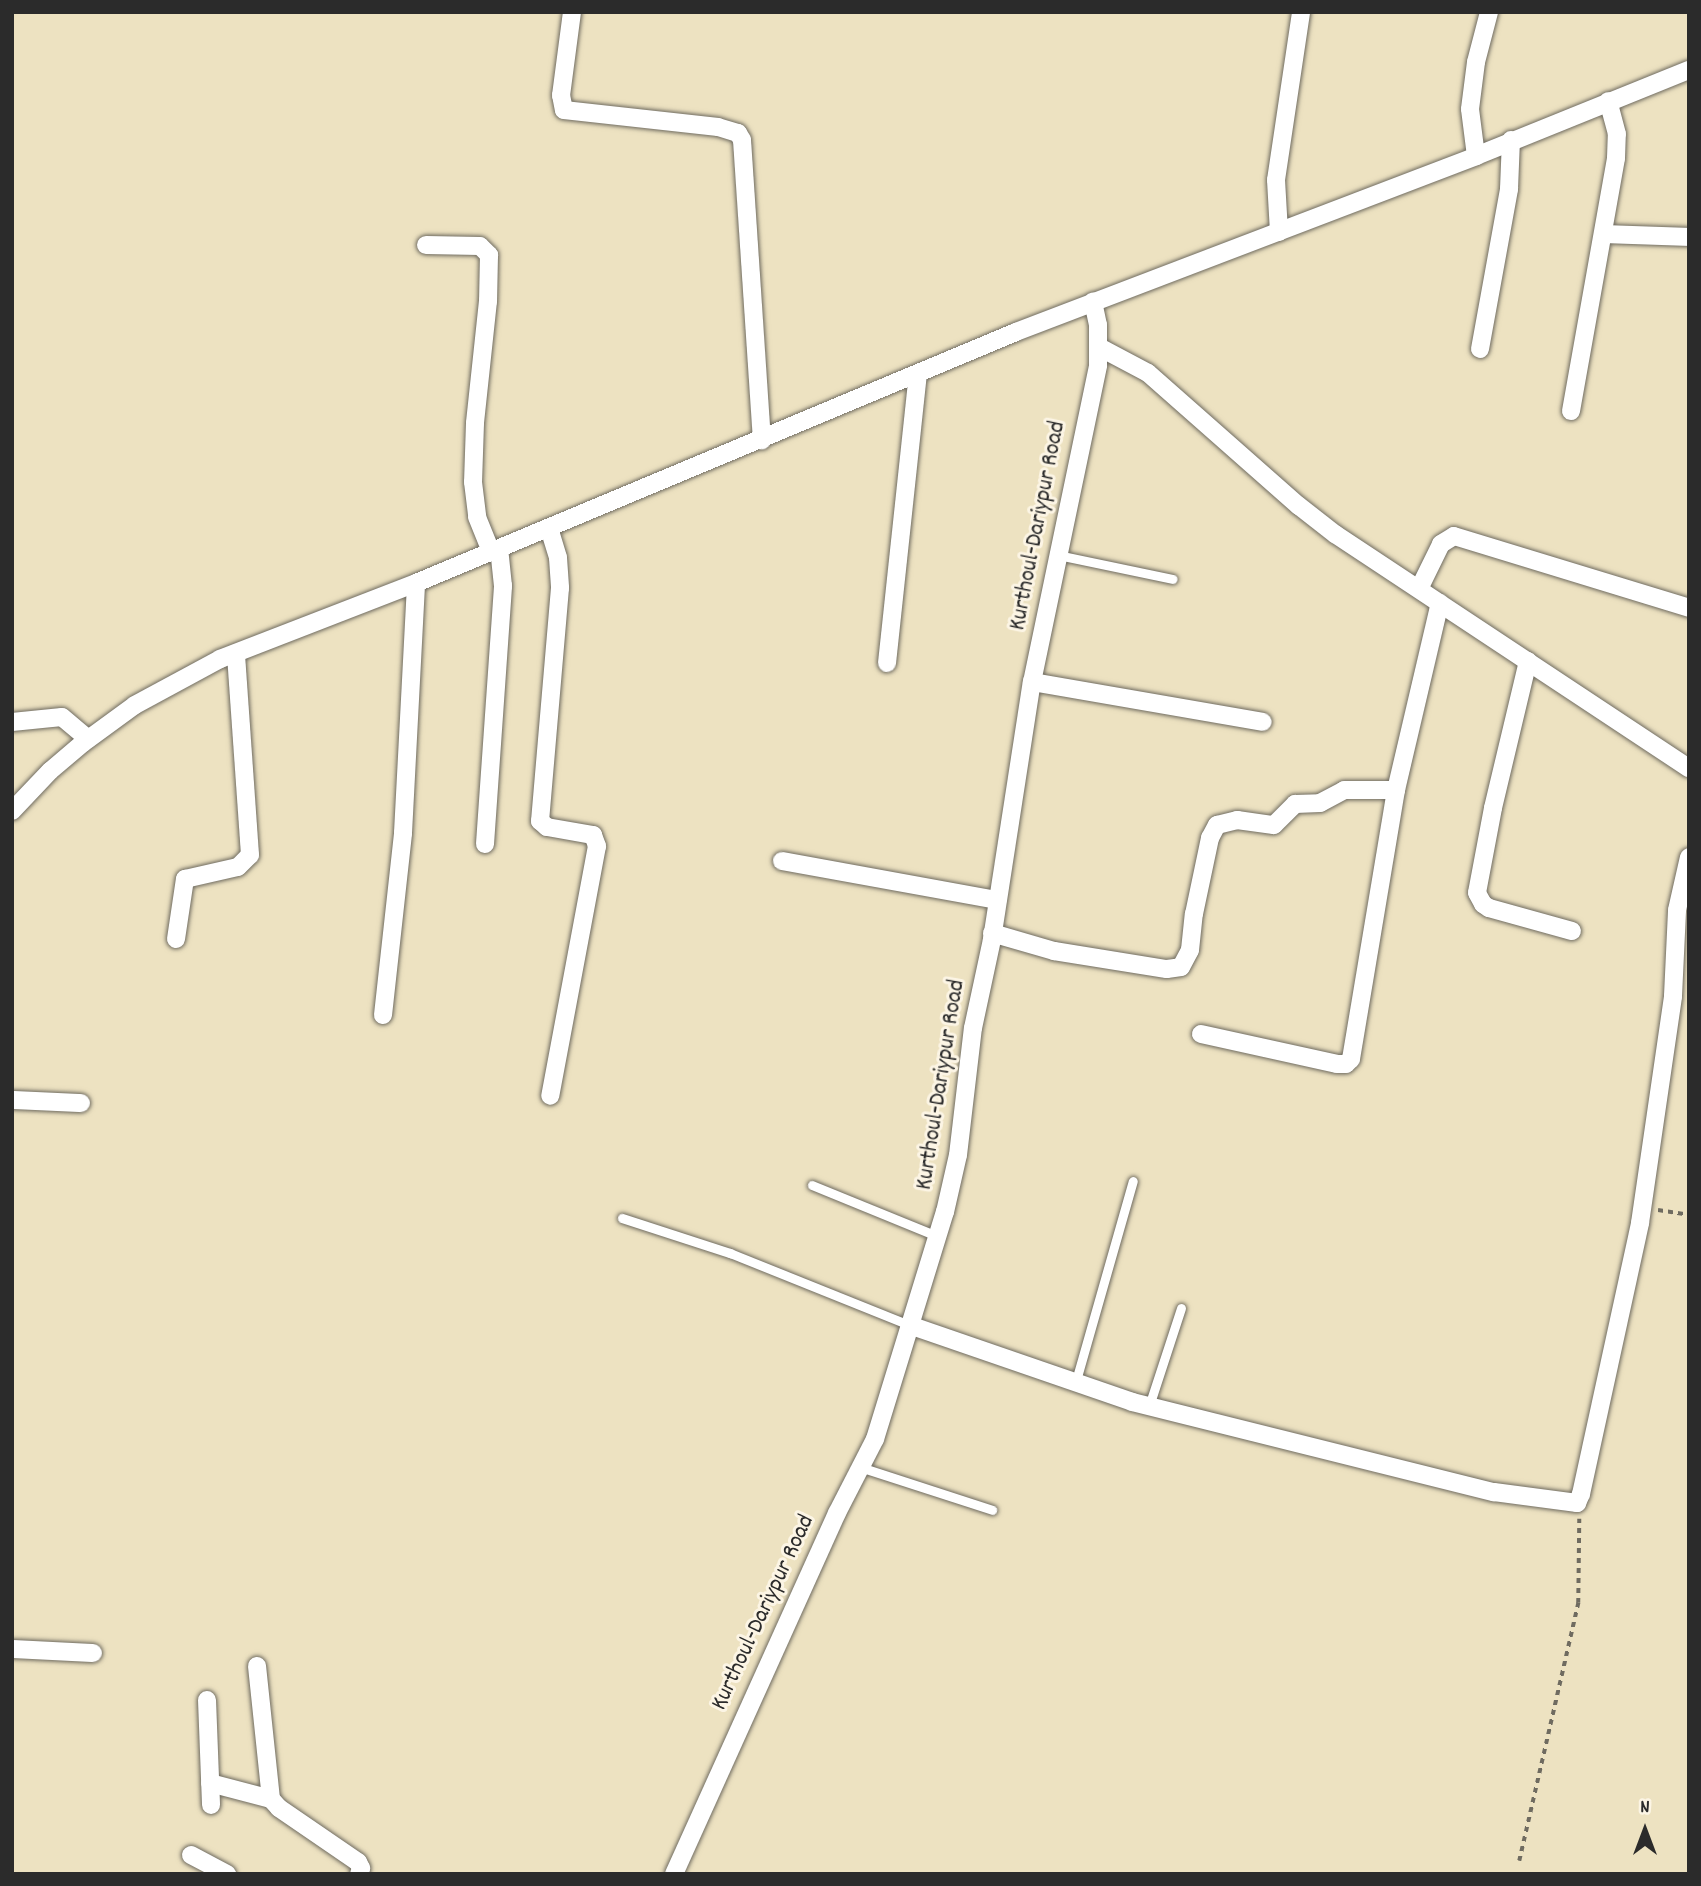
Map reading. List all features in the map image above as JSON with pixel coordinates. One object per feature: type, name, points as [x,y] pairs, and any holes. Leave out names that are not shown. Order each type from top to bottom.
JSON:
[{"type":"street","points":[[572,12],[561,95],[564,110],[718,127],[733,130],[742,140],[762,440]]},
{"type":"street","points":[[1279,232],[1276,180],[1301,12]]},
{"type":"street","points":[[1476,156],[1470,109],[1476,62],[1489,12]]},
{"type":"street","points":[[16,801],[88,739],[135,705],[180,678],[236,653],[495,551],[1093,302],[1476,156],[1689,70]]},
{"type":"street","points":[[1571,411],[1605,234],[1617,144],[1608,101]]},
{"type":"street","points":[[1480,349],[1509,189],[1511,140]]},
{"type":"street","points":[[1605,234],[1689,237]]},
{"type":"street","points":[[426,245],[473,245],[484,248],[489,255],[488,301],[475,423],[473,482],[475,508],[495,551],[503,586],[485,844]]},
{"type":"street","name":"Kurthoul-Dariypur Road","points":[[674,1874],[721,1765],[875,1439],[888,1404],[937,1236],[958,1155],[973,1028],[992,933],[1032,682],[1092,394],[1099,347],[1093,302]]},
{"type":"street","points":[[1099,347],[1148,373],[1299,506],[1689,768]]},
{"type":"street","points":[[887,663],[918,374]]},
{"type":"street","points":[[549,528],[558,558],[560,588],[540,821],[547,827],[593,835],[597,846],[550,1096]]},
{"type":"street","points":[[1419,589],[1441,544],[1454,536],[1689,608]]},
{"type":"street","points":[[383,1016],[402,833],[416,583]]},
{"type":"street","points":[[1201,1034],[1338,1064],[1351,1059],[1395,790],[1440,603]]},
{"type":"street","points":[[177,939],[185,878],[238,867],[250,855],[236,653]]},
{"type":"street","points":[[1528,662],[1493,808],[1477,894],[1489,908],[1572,931]]},
{"type":"street","points":[[1032,682],[1263,722]]},
{"type":"street","points":[[12,722],[62,717],[88,739]]},
{"type":"street","points":[[992,933],[1054,951],[1154,967],[1181,967],[1190,950],[1194,914],[1210,838],[1217,825],[1237,820],[1274,825],[1295,804],[1320,803],[1344,790],[1395,790]]},
{"type":"street","points":[[909,1325],[1075,1384],[1149,1406],[1494,1492],[1567,1504],[1579,1500],[1642,1207],[1673,996],[1677,909],[1689,857]]},
{"type":"street","points":[[782,861],[997,900]]},
{"type":"street","points":[[12,1100],[81,1103]]},
{"type":"street","points":[[12,1649],[93,1653]]},
{"type":"street","points":[[257,1666],[271,1799]]},
{"type":"street","points":[[207,1700],[211,1805]]},
{"type":"street","points":[[210,1783],[271,1799],[279,1808],[358,1862],[361,1868],[359,1874]]},
{"type":"street","points":[[191,1855],[227,1874]]},
{"type":"lane","points":[[1057,554],[1173,579]]},
{"type":"lane","points":[[1075,1384],[1133,1181]]},
{"type":"lane","points":[[812,1185],[937,1236]]},
{"type":"lane","points":[[622,1218],[717,1248],[909,1325]]},
{"type":"lane","points":[[1149,1406],[1181,1308]]},
{"type":"lane","points":[[860,1467],[992,1510]]},
{"type":"path","points":[[1642,1207],[1689,1215]]},
{"type":"path","points":[[1519,1861],[1578,1604],[1579,1500]]}]
